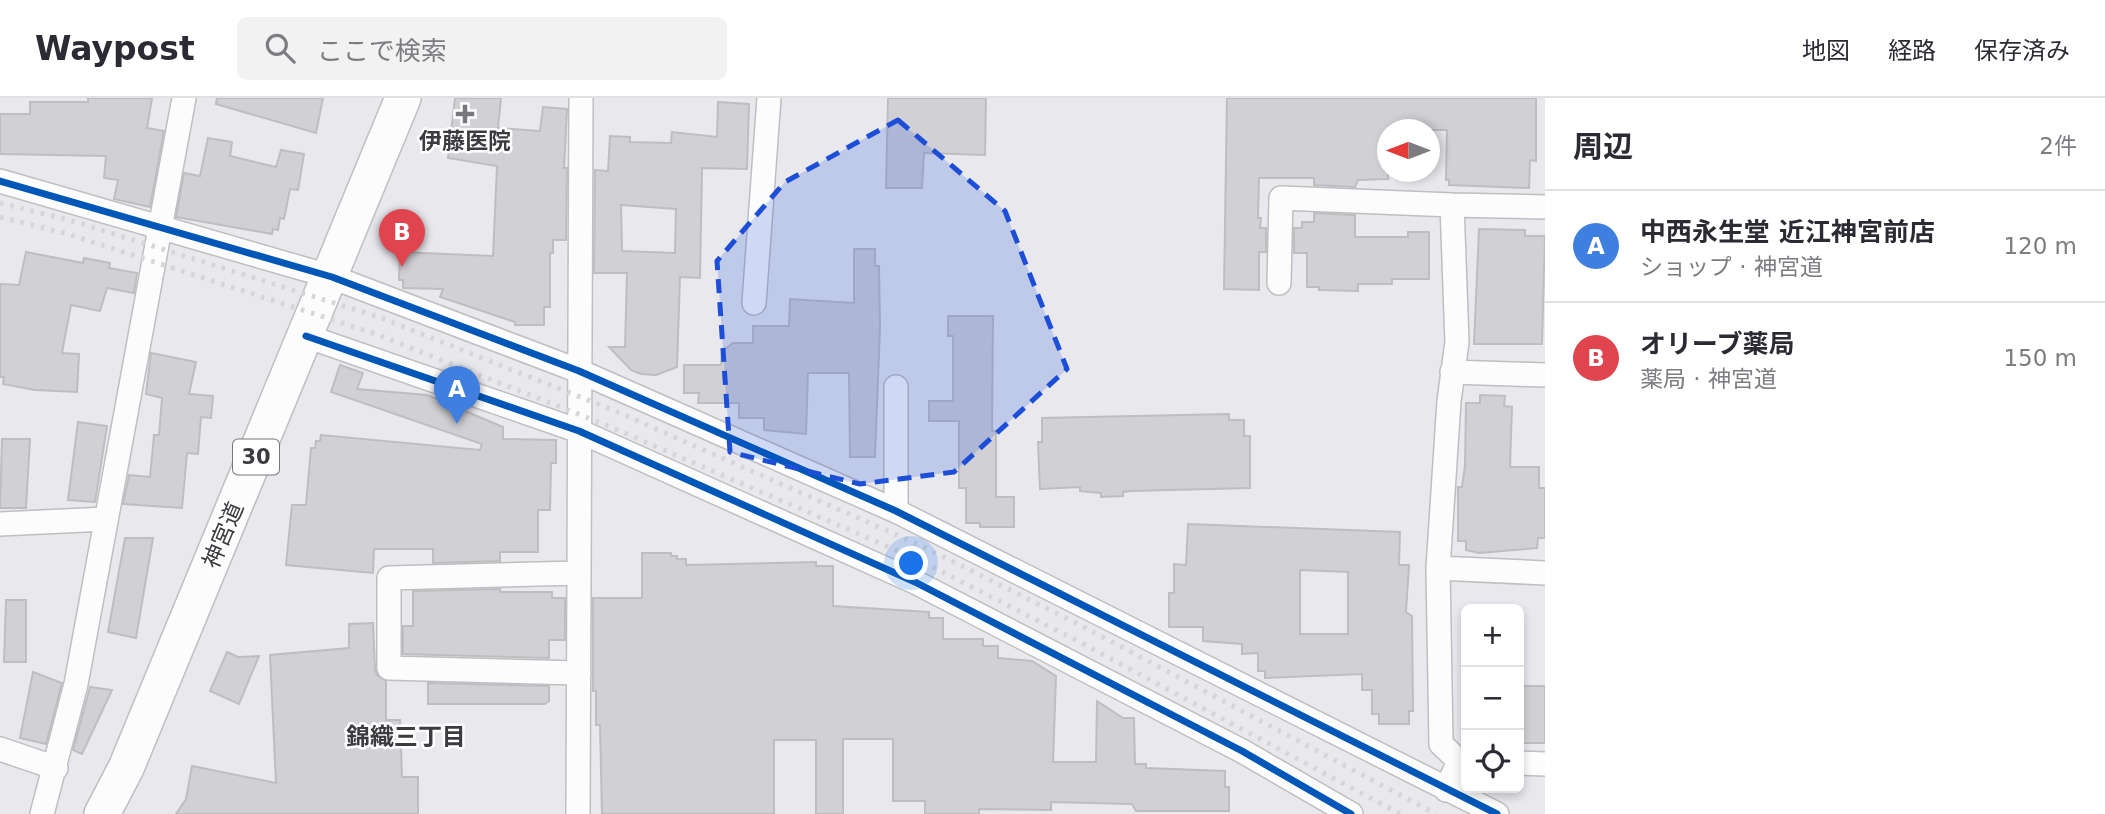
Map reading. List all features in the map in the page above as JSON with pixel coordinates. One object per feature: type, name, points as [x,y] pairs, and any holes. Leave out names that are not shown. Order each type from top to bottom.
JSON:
[{"type":"main road","name":"神宮道","points":[[102,814],[131,755],[332,277],[403,98]]},
{"type":"street","points":[[42,814],[76,684],[184,98]]},
{"type":"street","points":[[578,814],[581,98]]},
{"type":"street","points":[[754,303],[769,98]]},
{"type":"street","points":[[0,181],[332,277],[579,371],[896,510],[1446,790],[1472,808],[1497,814]]},
{"type":"street","points":[[1279,283],[1281,198],[1545,207]]},
{"type":"street","points":[[1452,205],[1457,342],[1452,372],[1438,568],[1441,744],[1461,760]]},
{"type":"street","points":[[306,336],[579,432],[915,582],[1242,751],[1351,814]]},
{"type":"street","points":[[1452,372],[1545,375]]},
{"type":"street","points":[[896,387],[896,510]]},
{"type":"street","points":[[0,524],[106,519]]},
{"type":"street","points":[[1438,568],[1545,573]]},
{"type":"street","points":[[579,573],[389,578],[389,667],[579,673]]},
{"type":"street","points":[[0,749],[56,768]]},
{"type":"street","points":[[1446,790],[1461,763]]},
{"type":"street","points":[[1524,764],[1545,764]]},
{"type":"highlighted area","points":[[898,120],[1005,211],[1067,369],[954,472],[860,484],[730,452],[717,261],[785,182]]},
{"type":"building","points":[[88,98],[152,98],[147,128],[164,131],[150,207],[114,199],[118,180],[104,178],[106,156],[0,154],[0,114],[30,114],[30,102],[88,102]]},
{"type":"building","points":[[217,98],[323,98],[316,133],[216,104]]},
{"type":"building","points":[[455,98],[501,98],[498,128],[540,131],[543,107],[567,109],[564,168],[567,168],[566,240],[553,240],[553,253],[550,253],[550,307],[544,307],[544,325],[515,325],[515,322],[440,297],[443,289],[403,288],[403,280],[399,280],[400,252],[493,256],[497,166],[448,158]]},
{"type":"building","points":[[888,98],[986,98],[985,155],[924,153],[922,188],[886,188]]},
{"type":"building","points":[[1227,98],[1536,98],[1536,161],[1530,160],[1529,188],[1449,185],[1449,180],[1446,180],[1447,130],[1440,130],[1440,119],[1377,119],[1377,179],[1358,180],[1355,187],[1314,185],[1314,178],[1259,178],[1258,218],[1261,218],[1260,228],[1266,228],[1266,252],[1259,252],[1259,290],[1224,289]]},
{"type":"building","points":[[718,102],[749,104],[747,169],[702,168],[700,278],[680,277],[677,367],[656,375],[641,374],[631,370],[609,347],[625,347],[627,273],[594,273],[595,170],[608,171],[610,136],[630,137],[630,142],[671,143],[672,132],[717,137]],"holes":[[[621,205],[676,209],[675,253],[622,251]]]},
{"type":"building","points":[[208,138],[232,142],[230,156],[276,167],[281,150],[304,154],[298,190],[290,189],[284,219],[280,218],[278,230],[273,229],[272,234],[176,217],[184,173],[200,176]]},
{"type":"building","points":[[1314,213],[1355,215],[1355,237],[1408,237],[1408,232],[1429,232],[1429,279],[1392,279],[1392,284],[1358,284],[1358,291],[1307,287],[1307,253],[1294,253],[1294,228],[1302,228],[1302,222],[1314,222]]},
{"type":"building","points":[[1479,229],[1525,230],[1525,236],[1545,236],[1542,344],[1474,344]]},
{"type":"building","points":[[854,249],[875,249],[875,266],[879,266],[880,327],[875,457],[850,457],[849,373],[808,373],[806,434],[764,430],[764,418],[739,418],[739,403],[698,403],[699,393],[684,393],[684,365],[721,365],[722,351],[733,343],[753,343],[753,326],[789,326],[790,299],[854,303]]},
{"type":"building","points":[[26,252],[83,263],[84,258],[110,263],[109,268],[137,273],[134,293],[107,288],[100,311],[71,305],[62,353],[79,354],[77,392],[35,390],[3,384],[4,377],[0,377],[0,284],[19,285]]},
{"type":"building","points":[[948,316],[993,316],[992,431],[996,431],[996,497],[1014,497],[1014,527],[980,527],[980,523],[966,523],[966,488],[959,488],[959,421],[929,421],[929,401],[953,401],[953,336],[948,336]]},
{"type":"building","points":[[151,353],[196,362],[189,394],[213,396],[211,418],[201,417],[198,454],[187,453],[182,508],[123,504],[129,475],[150,477],[154,435],[159,435],[162,398],[146,394]]},
{"type":"building","points":[[340,365],[363,373],[357,389],[427,395],[503,427],[503,439],[556,440],[556,463],[551,463],[550,510],[538,510],[538,552],[500,552],[500,561],[433,563],[433,549],[374,549],[373,573],[286,565],[292,505],[306,505],[311,448],[315,448],[321,435],[480,450],[482,444],[331,392]]},
{"type":"building","points":[[1480,395],[1505,396],[1504,406],[1512,407],[1510,467],[1539,467],[1539,488],[1545,488],[1545,538],[1538,538],[1537,548],[1479,553],[1466,550],[1466,541],[1458,541],[1458,487],[1462,487],[1465,466],[1466,403],[1480,403]]},
{"type":"building","points":[[1229,414],[1229,420],[1244,420],[1244,436],[1250,436],[1250,488],[1131,491],[1123,492],[1123,496],[1101,497],[1101,493],[1080,491],[1080,487],[1040,489],[1038,442],[1042,442],[1042,418]]},
{"type":"building","points":[[78,422],[107,426],[95,502],[68,500]]},
{"type":"building","points":[[2,439],[30,439],[26,508],[0,508]]},
{"type":"building","points":[[1188,524],[1400,532],[1399,565],[1409,565],[1406,612],[1412,616],[1413,711],[1409,711],[1409,724],[1379,724],[1379,714],[1372,714],[1372,690],[1362,690],[1362,674],[1265,678],[1265,671],[1258,671],[1258,653],[1242,654],[1242,644],[1203,641],[1203,627],[1169,627],[1169,593],[1174,593],[1174,564],[1186,565]],"holes":[[[1300,570],[1348,572],[1348,634],[1300,634]]]},
{"type":"building","points":[[125,538],[153,538],[136,638],[108,632]]},
{"type":"building","points":[[642,553],[671,553],[671,556],[677,556],[677,559],[686,559],[686,565],[816,562],[816,566],[833,566],[833,606],[929,612],[929,618],[943,618],[943,639],[983,639],[983,646],[998,646],[998,658],[1032,661],[1056,676],[1053,762],[1096,762],[1097,701],[1123,718],[1134,718],[1135,764],[1146,764],[1146,768],[1225,771],[1225,787],[1229,787],[1229,811],[1136,811],[1132,804],[1051,802],[1051,810],[979,809],[979,814],[925,814],[925,801],[893,801],[893,739],[843,739],[843,814],[816,814],[816,740],[774,740],[774,814],[602,814],[600,725],[596,725],[596,691],[593,691],[593,598],[642,598]]},
{"type":"building","points":[[500,589],[500,592],[552,592],[552,598],[565,598],[565,640],[549,640],[549,658],[403,654],[403,626],[413,626],[413,591]]},
{"type":"building","points":[[6,600],[26,600],[26,662],[4,662]]},
{"type":"building","points":[[373,623],[375,669],[377,675],[386,681],[386,720],[400,720],[402,777],[418,777],[418,814],[176,814],[186,799],[192,766],[276,783],[270,655],[349,648],[349,624]]},
{"type":"building","points":[[227,652],[238,657],[259,656],[239,704],[210,691]]},
{"type":"building","points":[[33,672],[62,683],[46,744],[20,738]]},
{"type":"building","points":[[428,683],[549,686],[549,701],[545,704],[428,704]]},
{"type":"building","points":[[1524,686],[1545,686],[1545,743],[1524,743]]},
{"type":"building","points":[[90,687],[112,690],[82,754],[73,750]]},
{"type":"railway","points":[[0,203],[76,222],[379,317],[613,410],[924,547],[1082,626],[1436,814]]},
{"type":"railway","points":[[0,217],[68,234],[373,333],[606,425],[919,560],[1074,639],[1400,814]]},
{"type":"cycle path","points":[[0,181],[332,277],[579,371],[896,511],[1497,814]]},
{"type":"cycle path","points":[[306,336],[579,431],[915,582],[1242,751],[1351,814]]},
{"type":"place","name":"伊藤医院","points":[[465,114]]},
{"type":"place","name":"オリーブ薬局","points":[[402,267]]},
{"type":"place","name":"中西永生堂 近江神宮前店","points":[[457,424]]},
{"type":"district","name":"錦織三丁目","points":[[406,737]]}]
